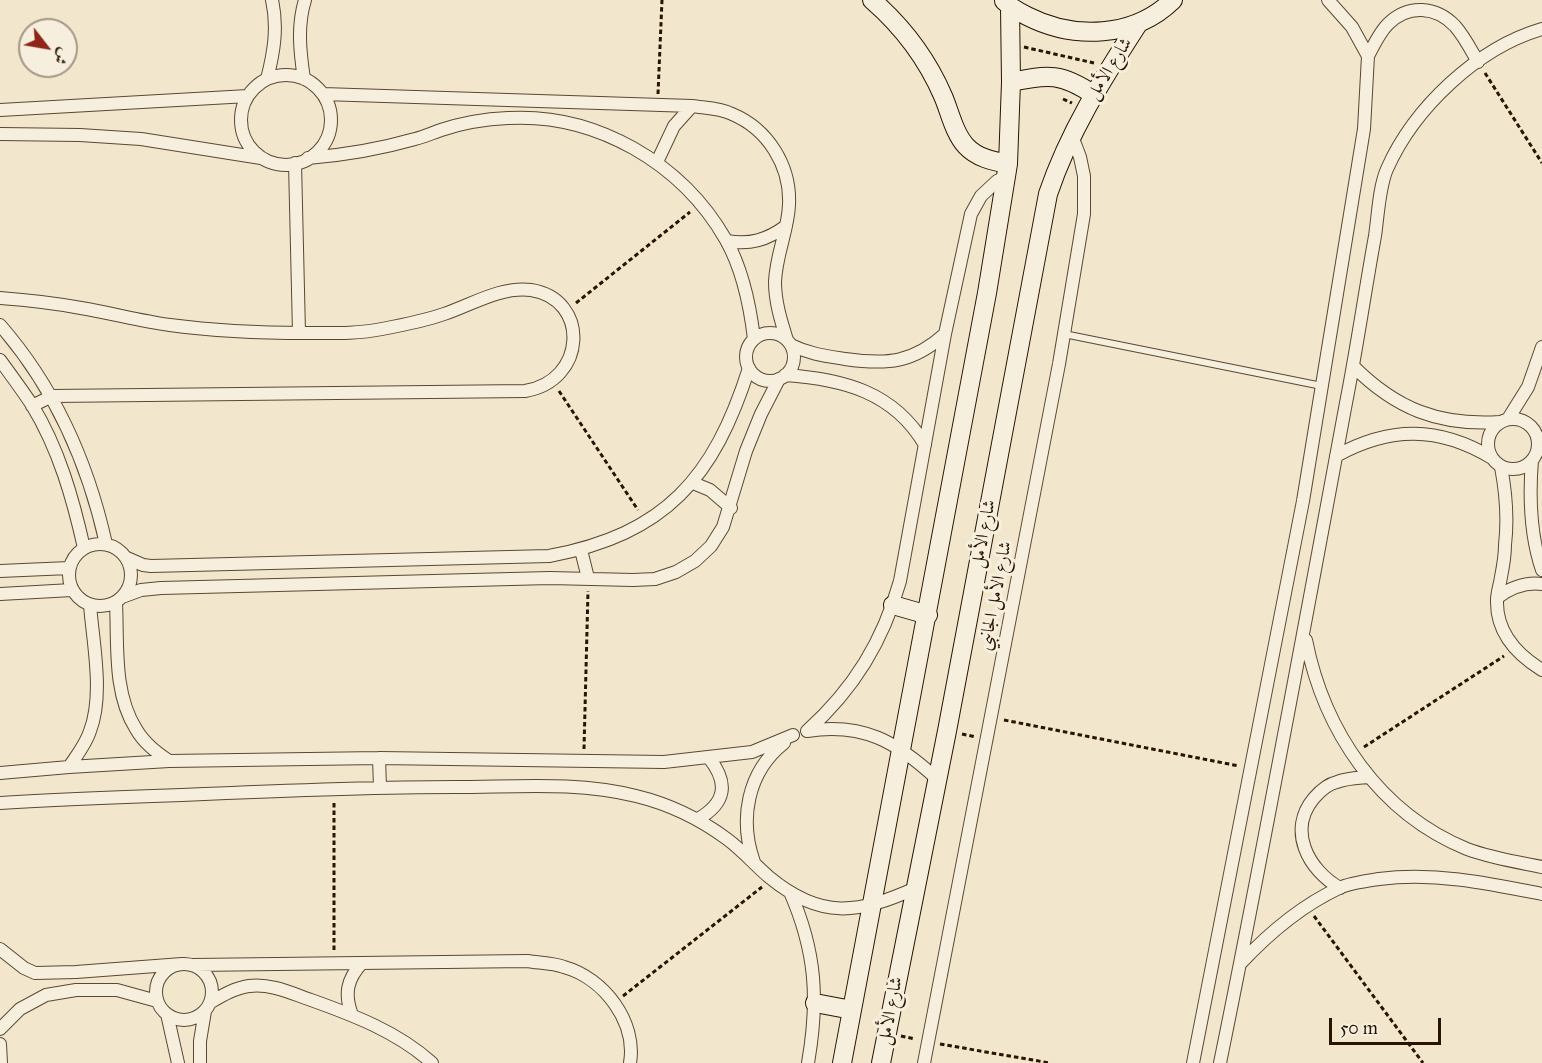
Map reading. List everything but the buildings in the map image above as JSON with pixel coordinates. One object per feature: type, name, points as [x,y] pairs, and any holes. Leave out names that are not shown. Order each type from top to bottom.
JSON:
[{"type":"main road","points":[[872,0],[898,25],[924,59],[966,147],[1007,170]]},
{"type":"main road","points":[[1006,3],[1044,24],[1075,32],[1107,32],[1138,24],[1165,8],[1173,0]]},
{"type":"main road","points":[[842,1063],[928,615],[987,293],[1007,170],[1011,44],[1006,3]]},
{"type":"main road","name":"شارع الأمل","points":[[881,1063],[938,779],[1048,194],[1058,164],[1085,108],[1138,24]]},
{"type":"main road","points":[[1011,82],[1040,76],[1060,78],[1078,84],[1094,96]]},
{"type":"main road","points":[[893,605],[928,615]]},
{"type":"main road","points":[[815,1003],[852,1010]]},
{"type":"street","points":[[267,79],[276,35],[272,0]]},
{"type":"street","points":[[304,79],[300,54],[300,29],[305,0]]},
{"type":"street","points":[[1328,0],[1352,27],[1368,56]]},
{"type":"street","points":[[1193,1063],[1304,501],[1364,129],[1368,56],[1388,24],[1411,10],[1423,9],[1435,12],[1456,27],[1478,62]]},
{"type":"street","points":[[1220,1063],[1305,634],[1385,173],[1400,144],[1424,111],[1458,76],[1515,39],[1542,29]]},
{"type":"street","points":[[0,134],[80,135],[141,139],[295,164],[308,158],[322,146],[329,129],[330,111],[323,94],[304,79],[285,75],[267,79],[256,86],[248,96],[241,115],[243,135],[254,152],[262,158]]},
{"type":"street","points":[[169,762],[151,747],[136,729],[126,709],[120,687],[119,600],[132,574],[127,558],[121,551],[106,544],[84,548],[69,568],[70,583],[72,590],[83,602],[99,607],[119,600],[141,590],[161,588],[588,578],[655,579],[676,572],[695,561],[711,546],[731,508],[740,470],[753,432],[782,377],[794,362],[777,302],[775,283],[780,244],[789,206],[789,186],[775,150],[763,134],[747,122],[730,113],[692,106],[323,94]]},
{"type":"street","points":[[0,110],[248,96]]},
{"type":"street","points":[[657,162],[667,137],[692,106]]},
{"type":"street","points":[[308,158],[376,149],[464,124],[520,117],[553,120],[597,131],[638,150],[681,182],[701,203],[727,241],[745,289],[754,339],[747,356],[749,368],[753,373],[765,380],[782,377],[843,385],[881,399],[907,418],[925,445]]},
{"type":"street","name":"شارع الأمل الجانبي","points":[[924,1063],[1064,334],[1084,214],[1085,195],[1080,157],[1072,136]]},
{"type":"street","points":[[295,164],[299,333]]},
{"type":"street","points":[[807,731],[837,702],[863,668],[885,628],[900,581],[945,334],[971,214],[981,196],[1007,170]]},
{"type":"street","points":[[727,241],[739,243],[758,241],[776,233],[786,225]]},
{"type":"street","points":[[0,298],[55,303],[190,328],[226,331],[349,333],[390,328],[440,315],[499,293],[531,290],[556,301],[565,311],[572,326],[574,343],[570,359],[553,382],[540,389],[52,396],[32,406]]},
{"type":"street","points":[[0,325],[52,396],[85,468],[106,544]]},
{"type":"street","points":[[754,339],[767,333],[774,333],[789,343],[816,355],[879,363],[915,355],[934,344],[945,334]]},
{"type":"street","points":[[1492,458],[1488,450],[1490,435],[1504,421],[1528,387],[1542,347]]},
{"type":"street","points":[[0,360],[32,406],[48,436],[66,482],[84,548]]},
{"type":"street","points":[[1353,366],[1388,397],[1431,417],[1477,424],[1524,421],[1531,426],[1538,441]]},
{"type":"street","points":[[127,558],[143,565],[160,566],[549,556],[580,550],[614,538],[646,522],[693,483],[726,428],[749,368]]},
{"type":"street","points":[[1336,456],[1374,439],[1414,433],[1455,440],[1474,447],[1492,458],[1501,467],[1518,469],[1532,460],[1537,452],[1542,427]]},
{"type":"street","points":[[1532,460],[1532,524],[1542,570]]},
{"type":"street","points":[[1501,467],[1507,523],[1504,561],[1497,598],[1502,627],[1515,649],[1542,670]]},
{"type":"street","points":[[693,483],[710,490],[731,508]]},
{"type":"street","points":[[580,550],[588,578]]},
{"type":"street","points":[[0,571],[69,568]]},
{"type":"street","points":[[1497,598],[1515,587],[1525,584],[1542,584]]},
{"type":"street","points":[[0,594],[72,590]]},
{"type":"street","points":[[69,766],[82,749],[91,730],[96,709],[90,605]]},
{"type":"street","points":[[1305,634],[1317,685],[1339,732],[1352,754],[1385,796],[1404,812],[1444,838],[1490,857],[1542,867]]},
{"type":"street","points":[[0,773],[69,766],[169,762],[379,758],[664,762],[752,752],[807,731],[837,728],[881,737],[920,763],[938,779]]},
{"type":"street","points":[[755,865],[748,845],[746,824],[750,794],[763,765],[776,748],[793,735]]},
{"type":"street","points":[[379,758],[380,787]]},
{"type":"street","points":[[698,819],[711,812],[720,800],[723,785],[719,770],[709,758]]},
{"type":"street","points":[[1340,888],[1326,880],[1314,867],[1306,853],[1301,837],[1303,820],[1310,804],[1321,791],[1335,782],[1369,777]]},
{"type":"street","points":[[1,804],[334,788],[571,787],[604,790],[668,805],[698,819],[728,840],[771,879],[811,904],[833,908],[871,906],[915,888]]},
{"type":"street","points":[[1240,964],[1261,941],[1286,921],[1312,903],[1340,888],[1388,878],[1426,876],[1455,878],[1542,894]]},
{"type":"street","points":[[790,892],[803,924],[811,957],[815,1003],[808,1063]]},
{"type":"street","points":[[0,949],[34,973],[188,965],[527,961],[565,967],[592,980],[614,1002],[626,1025],[632,1050],[630,1063]]},
{"type":"street","points":[[352,1015],[347,1002],[347,987],[353,973],[362,963]]},
{"type":"street","points":[[200,1063],[200,1041],[208,1006],[213,991],[210,980],[203,971],[188,965],[170,968],[161,976],[156,988],[157,1001],[167,1014],[176,1019],[196,1018],[208,1006],[229,991],[249,986],[269,986],[352,1015],[385,1031],[432,1063]]},
{"type":"street","points":[[0,1029],[20,1009],[46,995],[76,990],[117,990],[157,1001]]},
{"type":"street","points":[[167,1014],[178,1063]]},
{"type":"street","points":[[0,1044],[1,1063]]},
{"type":"lane","points":[[1064,334],[1322,386]]},
{"type":"path","points":[[658,105],[662,0]]},
{"type":"path","points":[[1011,44],[1110,66]]},
{"type":"path","points":[[1478,62],[1542,163]]},
{"type":"path","points":[[1060,106],[1063,99],[1062,90]]},
{"type":"path","points":[[565,311],[701,203]]},
{"type":"path","points":[[553,382],[646,522]]},
{"type":"path","points":[[584,760],[588,578]]},
{"type":"path","points":[[1352,754],[1515,649]]},
{"type":"path","points":[[990,718],[1251,768]]},
{"type":"path","points":[[334,788],[334,964]]},
{"type":"path","points":[[614,1002],[771,879]]},
{"type":"path","points":[[1312,903],[1317,921],[1423,1063]]},
{"type":"path","points":[[887,1033],[1050,1063]]}]
